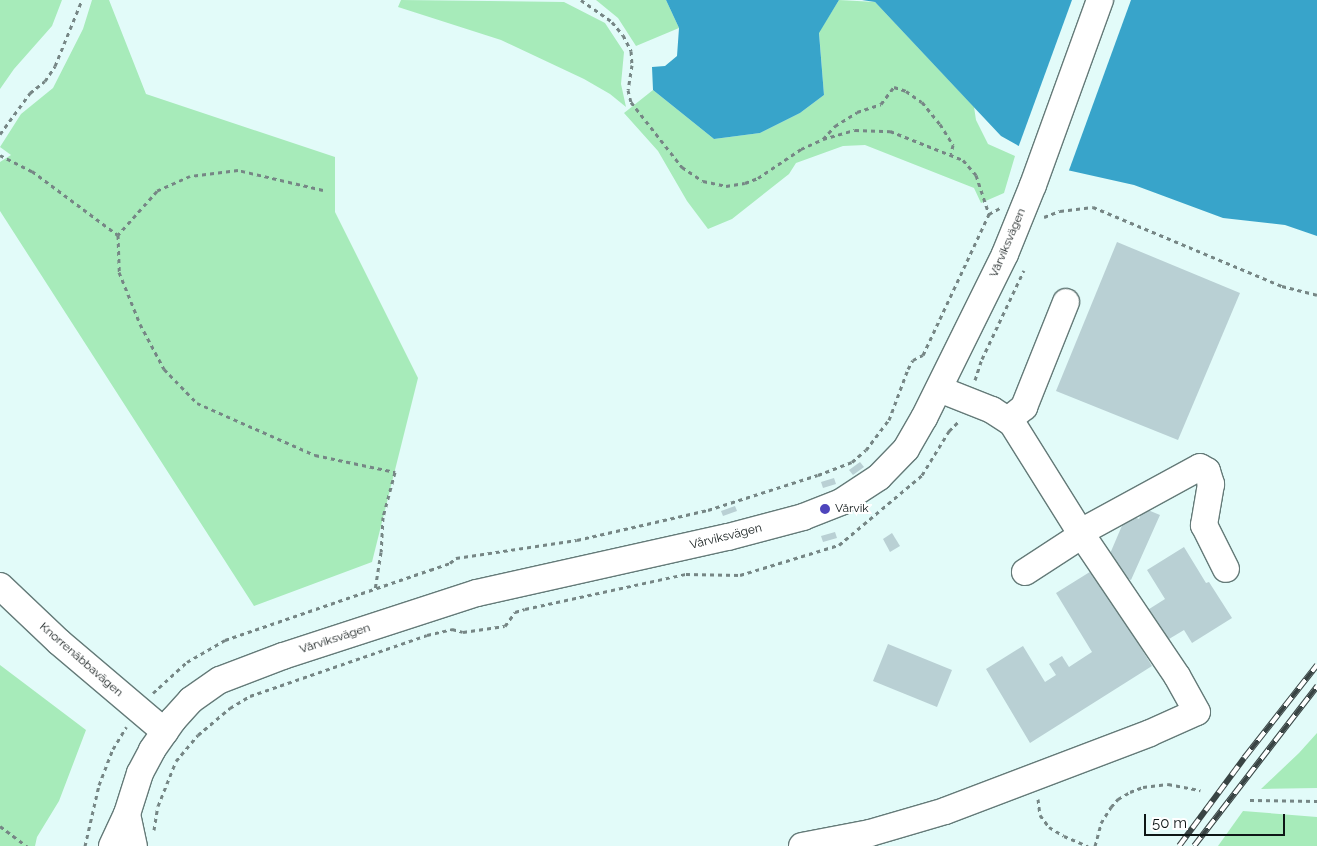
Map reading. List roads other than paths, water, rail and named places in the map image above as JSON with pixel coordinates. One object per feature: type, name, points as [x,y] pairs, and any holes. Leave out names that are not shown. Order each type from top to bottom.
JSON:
[{"type":"street","name":"Vårviksvägen","points":[[112,846],[127,814],[140,773],[165,732],[191,700],[220,680],[266,661],[477,593],[728,537],[803,516],[841,502],[879,478],[906,449],[939,389],[1005,254],[1033,185],[1100,0]]},
{"type":"street","points":[[1008,420],[1024,407],[1066,302]]},
{"type":"street","points":[[802,846],[870,833],[945,811],[1150,733],[1197,712],[1177,676],[1082,535],[1024,440],[1008,420],[992,410],[939,389]]},
{"type":"street","points":[[1025,572],[1082,535],[1090,527],[1200,467],[1207,471],[1211,484],[1204,526],[1226,569]]},
{"type":"street","name":"Knorrenäbbavägen","points":[[0,586],[59,642],[165,732]]},
{"type":"street","name":"Vårviksvägen","points":[[127,814],[144,839]]},
{"type":"water","points":[[666,0],[839,0],[819,33],[824,95],[800,113],[760,133],[714,139],[653,90],[652,67],[665,66],[677,56],[679,28]]},
{"type":"water","points":[[862,0],[1317,0],[1317,236],[1285,225],[1223,218],[1134,185],[1058,168],[1001,136],[875,2]]},
{"type":"railway","points":[[1179,846],[1244,758],[1317,665]]},
{"type":"railway","points":[[1194,846],[1317,686]]},
{"type":"place","name":"Vårvik","points":[[825,509]]}]
